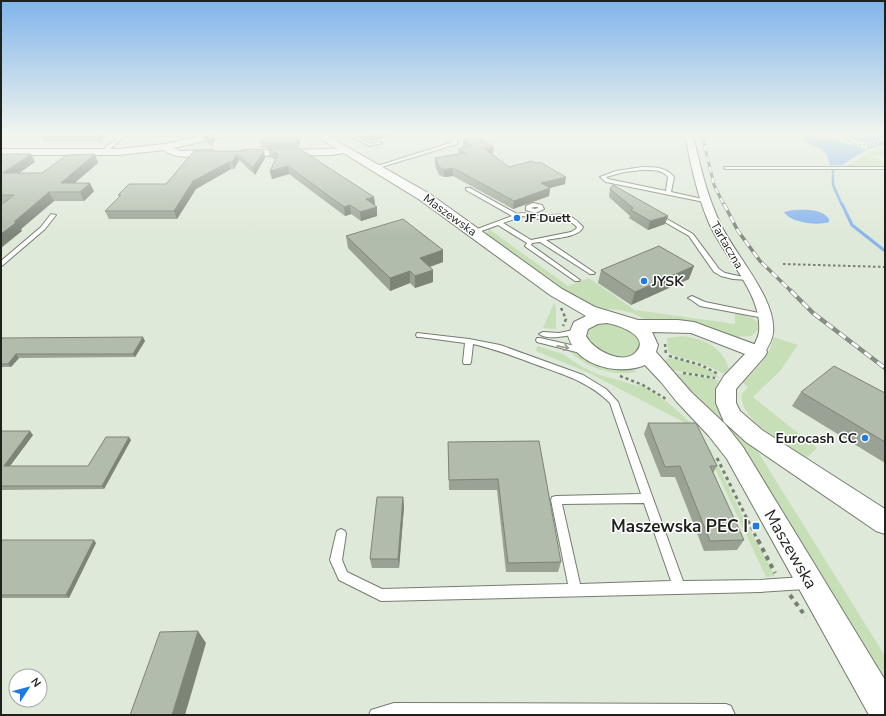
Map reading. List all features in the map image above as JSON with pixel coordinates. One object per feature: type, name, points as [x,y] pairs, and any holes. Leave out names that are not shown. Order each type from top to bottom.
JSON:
[{"type":"street","name":"Maszewska","points":[[377,168],[419,193],[556,292],[589,311],[607,318],[621,320],[635,326],[643,333],[654,351],[650,359],[668,377],[676,399]]},
{"type":"street","name":"Tartaczna","points":[[695,168],[704,200],[716,227],[747,278],[764,316],[766,333],[753,357]]},
{"type":"street","name":"Maszewska","points":[[556,292],[579,319],[574,322],[578,341],[586,352]]},
{"type":"street","points":[[574,322],[607,318]]},
{"type":"street","points":[[635,326],[678,326],[694,328],[753,357]]},
{"type":"street","points":[[586,352],[623,369],[654,351],[663,335],[673,333],[691,334],[753,357]]},
{"type":"street","points":[[753,357],[731,381],[726,389],[726,403],[732,416],[754,436],[885,523]]},
{"type":"street","name":"Maszewska","points":[[623,369],[676,399],[717,430],[735,453],[885,711]]},
{"type":"lane","points":[[668,192],[671,177],[666,171],[656,169],[619,171],[604,177],[606,180],[668,192],[687,198],[704,200]]},
{"type":"lane","points":[[468,189],[520,216],[538,219],[559,214]]},
{"type":"lane","points":[[474,232],[498,223],[520,216],[529,210],[537,211],[542,209],[567,216],[576,222],[580,227],[579,230],[530,242],[498,223]]},
{"type":"lane","points":[[651,212],[696,239],[712,267],[725,275],[747,278]]},
{"type":"lane","points":[[1,264],[43,228],[53,215]]},
{"type":"lane","points":[[541,240],[592,273]]},
{"type":"lane","points":[[530,242],[528,246],[577,280]]},
{"type":"lane","points":[[692,298],[703,304],[764,316]]},
{"type":"lane","points":[[574,322],[559,335],[541,337],[586,352]]},
{"type":"lane","points":[[420,335],[469,341],[498,347],[580,377],[603,391],[614,402],[679,586]]},
{"type":"lane","points":[[467,362],[469,341]]},
{"type":"lane","points":[[575,590],[556,500],[648,498]]},
{"type":"lane","points":[[341,534],[336,560],[343,576],[381,595],[810,582]]},
{"type":"lane","points":[[376,715],[394,710],[726,711],[728,715]]},
{"type":"path","points":[[783,264],[885,267]]},
{"type":"path","points":[[654,351],[701,365],[721,378],[676,372]]},
{"type":"path","points":[[623,369],[643,385],[676,399]]},
{"type":"path","points":[[716,456],[742,510],[782,584],[810,622]]},
{"type":"green space","points":[[493,227],[490,230],[568,286],[589,278],[635,310],[735,324],[735,313],[753,318],[758,323],[758,330],[751,336],[736,337],[648,321],[632,313],[620,310],[592,308],[562,290],[486,235],[488,230]]},
{"type":"green space","points":[[554,303],[556,308],[556,329],[543,328]]},
{"type":"green space","points":[[601,322],[622,325],[641,339],[640,350],[630,357],[614,358],[586,343],[586,330]]},
{"type":"green space","points":[[683,336],[698,339],[712,345],[726,361],[729,369],[725,374],[698,362],[672,355],[668,351],[667,338]]},
{"type":"green space","points":[[773,337],[798,345],[780,371],[753,397],[817,448],[805,459],[765,431],[755,422],[747,412],[743,403],[742,394],[748,387],[743,383],[766,357],[772,344]]},
{"type":"green space","points":[[537,346],[563,354],[579,365],[597,374],[638,386],[641,385],[670,404],[695,428],[589,373],[536,351]]},
{"type":"green space","points":[[569,351],[637,372],[619,373],[601,370],[584,362]]},
{"type":"green space","points":[[666,359],[679,359],[687,361],[715,374],[720,378],[671,370],[661,365]]},
{"type":"green space","points":[[669,372],[719,380],[715,391],[719,409],[731,426],[755,447],[885,656],[885,679]]},
{"type":"green space","points":[[696,428],[711,451],[747,525],[775,576],[766,577]]},
{"type":"water","points":[[793,210],[817,211],[826,215],[829,222],[818,224],[805,223],[792,219],[784,212]]},
{"type":"building","points":[[1,168],[10,168],[3,173],[42,173],[48,168],[78,168],[61,183],[90,183],[80,192],[49,192],[14,222],[17,222],[1,234],[1,205],[14,195],[1,195]]},
{"type":"building","points":[[179,168],[217,168],[193,181],[174,211],[105,211],[121,195],[118,195],[129,184],[166,184]]},
{"type":"building","points":[[271,168],[279,168],[270,171]]},
{"type":"building","points":[[291,168],[330,168],[374,197],[366,199],[377,207],[360,212],[350,205],[344,207]]},
{"type":"building","points":[[454,168],[551,168],[566,177],[541,183],[550,188],[514,201]]},
{"type":"building","points":[[613,185],[668,216],[650,221],[631,210],[633,208],[610,189]]},
{"type":"building","points":[[403,219],[443,250],[420,258],[433,270],[415,276],[410,271],[390,278],[346,236]]},
{"type":"building","points":[[659,246],[694,266],[635,292],[601,270]]},
{"type":"building","points":[[143,337],[133,354],[16,354],[8,364],[1,364],[1,338]]},
{"type":"building","points":[[834,366],[885,393],[885,442],[801,392]]},
{"type":"building","points":[[648,423],[696,423],[717,466],[710,466],[744,540],[710,541],[680,466],[665,467]]},
{"type":"building","points":[[1,431],[30,431],[4,466],[88,466],[106,437],[129,437],[102,486],[1,486]]},
{"type":"building","points":[[539,441],[561,562],[508,563],[498,479],[449,480],[448,442]]},
{"type":"building","points":[[377,497],[403,497],[398,559],[370,559]]},
{"type":"building","points":[[1,540],[94,540],[66,595],[1,595]]},
{"type":"building","points":[[198,631],[172,715],[130,715],[160,632]]},
{"type":"waterway","points":[[833,169],[833,185],[842,205]]},
{"type":"waterway","points":[[842,204],[852,225],[885,251]]},
{"type":"railway","points":[[710,168],[714,185],[724,205]]},
{"type":"railway","points":[[724,204],[738,231],[760,261],[792,292]]},
{"type":"railway","points":[[792,292],[813,313],[885,368]]},
{"type":"place","name":"JF Duett","points":[[517,218]]},
{"type":"place","name":"JYSK","points":[[644,281]]},
{"type":"place","name":"Eurocash CC","points":[[865,438]]},
{"type":"place","name":"Maszewska PEC I","points":[[756,526]]}]
